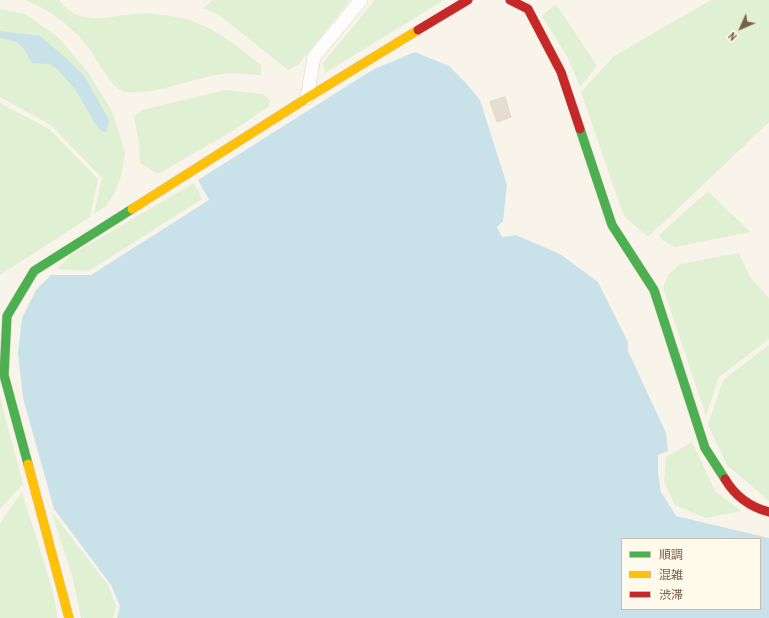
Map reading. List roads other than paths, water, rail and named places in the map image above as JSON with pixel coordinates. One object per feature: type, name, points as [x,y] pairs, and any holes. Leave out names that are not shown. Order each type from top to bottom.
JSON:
[{"type":"street","points":[[307,98],[314,57],[361,0]]},
{"type":"street","points":[[69,618],[4,375],[7,316],[34,271],[307,98],[468,0]]},
{"type":"street","points":[[510,0],[528,9],[561,72],[612,225],[654,290],[705,448],[731,489],[755,508],[769,512]]},
{"type":"water","points":[[0,31],[40,36],[66,58],[85,77],[109,120],[107,131],[103,132],[96,125],[75,89],[57,69],[50,64],[32,63],[24,49],[17,42],[0,38]]},
{"type":"water","points":[[415,52],[449,66],[480,100],[507,185],[503,221],[497,227],[502,237],[516,235],[560,254],[598,282],[628,342],[628,351],[666,433],[668,451],[658,455],[658,473],[661,492],[676,516],[769,538],[769,618],[117,618],[120,606],[111,585],[54,509],[23,398],[18,353],[22,318],[36,290],[51,275],[91,275],[209,200],[198,180],[374,69]]}]
